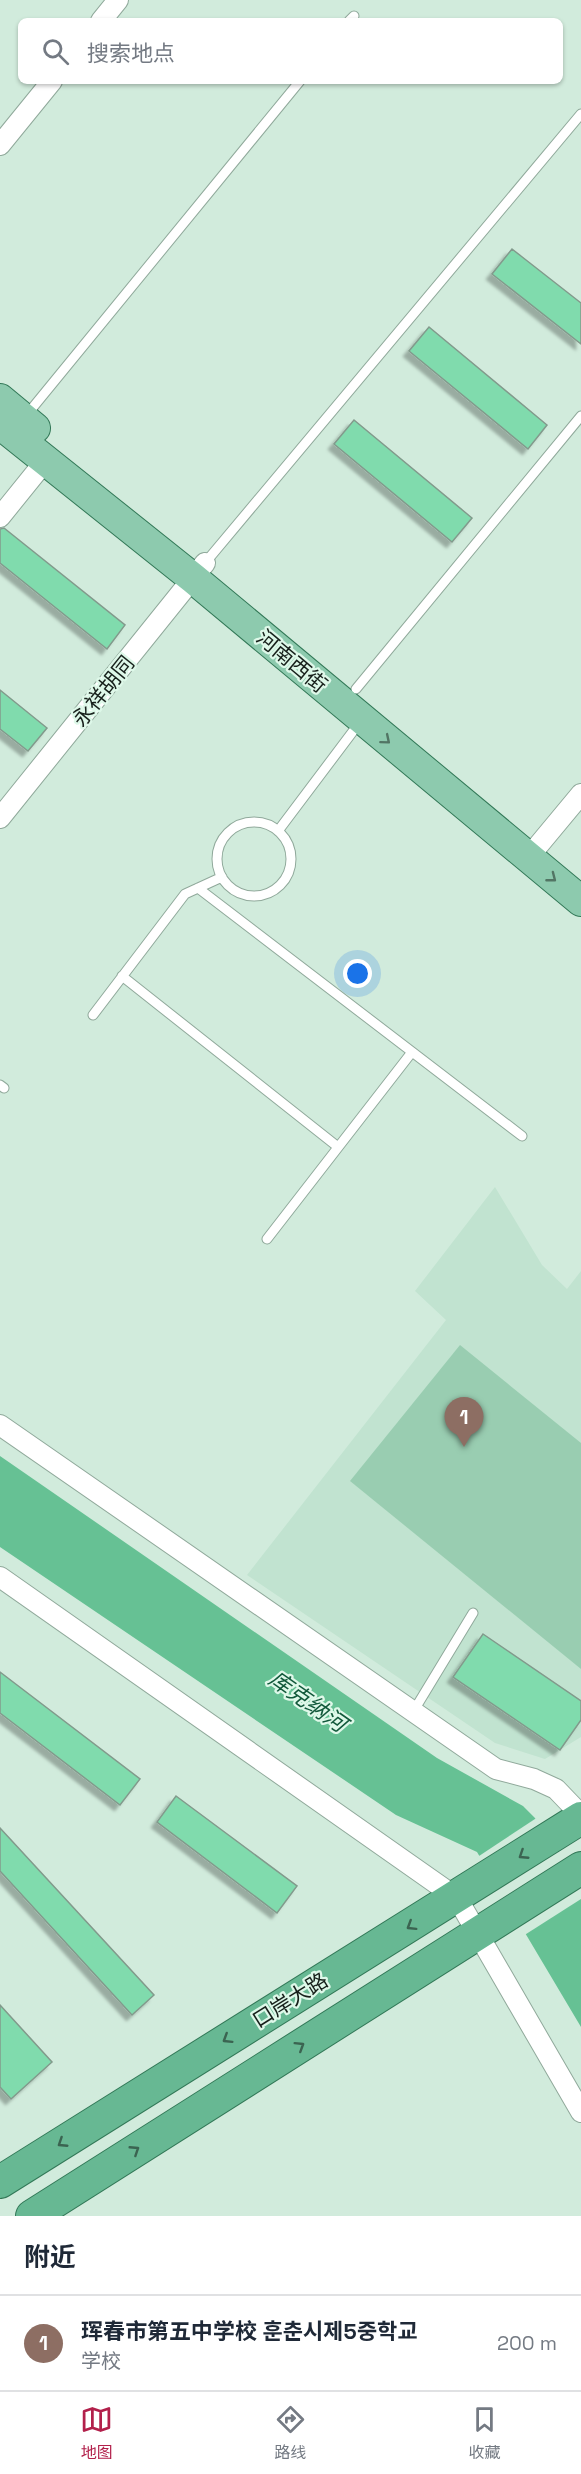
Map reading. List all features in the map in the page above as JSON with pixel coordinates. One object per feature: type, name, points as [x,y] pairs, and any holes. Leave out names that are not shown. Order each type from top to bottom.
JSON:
[{"type":"highway","name":"口岸大路","points":[[0,2182],[468,1891],[576,1820]]},
{"type":"highway","points":[[32,2216],[581,1869]]},
{"type":"main road","name":"河南西街","points":[[0,399],[12,421],[46,460],[200,571],[356,689],[534,851],[581,901]]},
{"type":"main road","name":"河南西街","points":[[12,421],[200,571],[362,720],[534,851],[581,874]]},
{"type":"street","points":[[103,18],[118,0]]},
{"type":"street","points":[[0,145],[50,84]]},
{"type":"street","points":[[0,517],[46,460]]},
{"type":"street","name":"永祥胡同","points":[[0,818],[200,571]]},
{"type":"street","points":[[534,851],[581,794]]},
{"type":"street","points":[[0,1425],[496,1769],[534,1779],[556,1789],[576,1820]]},
{"type":"street","points":[[0,1576],[468,1891],[489,1927],[581,2112]]},
{"type":"lane","points":[[12,421],[297,84]]},
{"type":"lane","points":[[200,571],[581,114]]},
{"type":"lane","points":[[356,689],[581,416]]},
{"type":"lane","points":[[278,831],[362,720]]},
{"type":"lane","points":[[250,822],[261,822],[278,831],[288,844],[291,855],[290,867],[277,888],[266,894],[253,896],[241,893],[230,887],[222,877],[218,852],[229,832],[250,822]]},
{"type":"lane","points":[[93,1015],[185,894],[222,877]]},
{"type":"lane","points":[[198,888],[522,1136]]},
{"type":"lane","points":[[122,976],[338,1148]]},
{"type":"lane","points":[[267,1239],[412,1052]]},
{"type":"lane","points":[[413,1712],[473,1613]]},
{"type":"shaded area","points":[[495,1187],[542,1265],[567,1289],[581,1271],[581,1737],[545,1759],[495,1743],[247,1575],[446,1320],[415,1291]]},
{"type":"shaded area","points":[[460,1345],[581,1443],[581,1669],[350,1481]]},
{"type":"water","name":"库克纳河","points":[[0,1456],[437,1758],[523,1806],[535,1818],[581,1897],[581,2027],[477,1852],[396,1815],[0,1547]]},
{"type":"pier","points":[[538,1817],[581,1891],[581,1899],[523,1936],[476,1858]]},
{"type":"building","points":[[512,249],[581,303],[581,344],[492,274]]},
{"type":"building","points":[[429,327],[547,425],[528,449],[409,351]]},
{"type":"building","points":[[354,420],[472,518],[452,542],[334,444]]},
{"type":"building","points":[[4,528],[125,625],[107,649],[0,563],[0,529]]},
{"type":"building","points":[[0,690],[47,728],[28,751],[0,729]]},
{"type":"building","points":[[483,1634],[581,1701],[581,1720],[560,1750],[453,1677]]},
{"type":"building","points":[[0,1672],[140,1779],[120,1805],[0,1713]]},
{"type":"building","points":[[176,1796],[297,1886],[277,1913],[157,1822]]},
{"type":"building","points":[[0,1828],[154,1995],[132,2015],[0,1871]]},
{"type":"building","points":[[0,2005],[52,2062],[11,2099],[0,2087]]},
{"type":"place","name":"珲春市第五中学校 훈춘시제5중학교","points":[[464,1447]]}]
